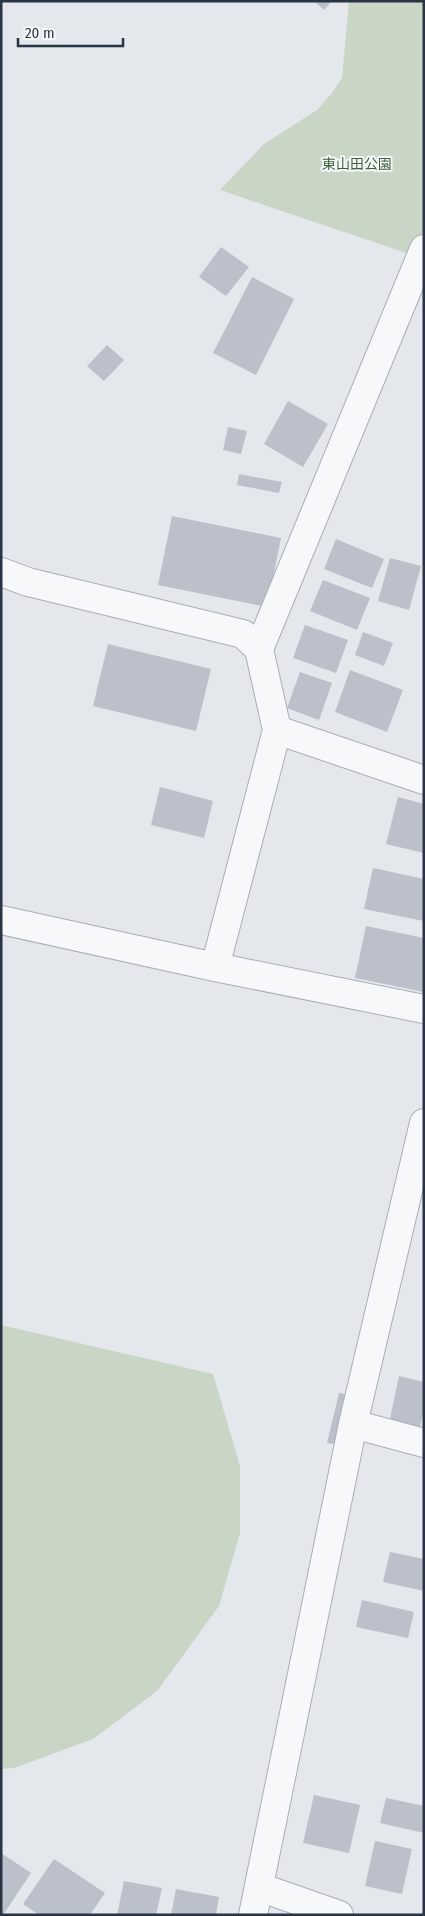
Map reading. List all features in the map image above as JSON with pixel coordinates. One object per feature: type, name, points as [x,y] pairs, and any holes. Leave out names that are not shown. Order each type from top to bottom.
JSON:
[{"type":"street","points":[[259,649],[423,256]]},
{"type":"street","points":[[1,572],[28,582],[243,634],[259,649],[277,730],[215,967]]},
{"type":"street","points":[[277,730],[424,780]]},
{"type":"street","points":[[1,920],[424,1010]]},
{"type":"street","points":[[253,1915],[353,1424],[424,1123]]},
{"type":"street","points":[[353,1424],[424,1443]]},
{"type":"street","points":[[258,1887],[339,1915]]},
{"type":"green space","name":"東山田公園","points":[[349,1],[424,1],[424,249],[421,258],[220,190],[264,144],[317,110],[332,93],[342,78]]},
{"type":"green space","points":[[1,1325],[213,1374],[240,1466],[240,1533],[219,1606],[157,1691],[93,1739],[14,1768],[1,1769]]},
{"type":"building","points":[[314,1],[332,1],[324,10]]},
{"type":"building","points":[[221,247],[249,267],[226,296],[199,277]]},
{"type":"building","points":[[252,277],[294,299],[256,375],[213,353]]},
{"type":"building","points":[[107,345],[124,360],[104,381],[87,366]]},
{"type":"building","points":[[288,401],[328,424],[303,467],[264,444]]},
{"type":"building","points":[[228,427],[247,431],[241,454],[223,450]]},
{"type":"building","points":[[239,474],[282,482],[279,493],[237,485]]},
{"type":"building","points":[[172,516],[281,538],[267,607],[158,585]]},
{"type":"building","points":[[336,539],[384,559],[372,588],[324,569]]},
{"type":"building","points":[[390,558],[421,566],[409,610],[378,601]]},
{"type":"building","points":[[323,580],[370,598],[357,630],[310,611]]},
{"type":"building","points":[[305,625],[348,640],[336,673],[293,658]]},
{"type":"building","points":[[363,632],[393,643],[384,666],[355,655]]},
{"type":"building","points":[[108,644],[211,669],[196,731],[93,706]]},
{"type":"building","points":[[350,670],[403,690],[387,732],[335,712]]},
{"type":"building","points":[[300,672],[332,683],[319,720],[287,708]]},
{"type":"building","points":[[160,787],[213,801],[204,838],[151,825]]},
{"type":"building","points":[[398,797],[424,804],[424,853],[386,844]]},
{"type":"building","points":[[373,868],[424,879],[424,921],[364,909]]},
{"type":"building","points":[[366,926],[424,938],[424,992],[355,978]]},
{"type":"building","points":[[399,1376],[424,1382],[424,1408],[418,1436],[388,1429]]},
{"type":"building","points":[[339,1393],[351,1395],[340,1445],[327,1443]]},
{"type":"building","points":[[390,1552],[424,1559],[424,1591],[383,1582]]},
{"type":"building","points":[[362,1600],[414,1612],[408,1638],[356,1627]]},
{"type":"building","points":[[314,1795],[360,1805],[349,1853],[303,1843]]},
{"type":"building","points":[[386,1798],[424,1806],[424,1833],[380,1823]]},
{"type":"building","points":[[375,1841],[412,1849],[402,1894],[365,1886]]},
{"type":"building","points":[[1,1853],[31,1873],[3,1915],[1,1915]]},
{"type":"building","points":[[54,1859],[105,1893],[90,1915],[39,1915],[23,1904]]},
{"type":"building","points":[[124,1881],[162,1888],[156,1915],[117,1915]]},
{"type":"building","points":[[176,1889],[219,1897],[216,1915],[171,1915]]}]
